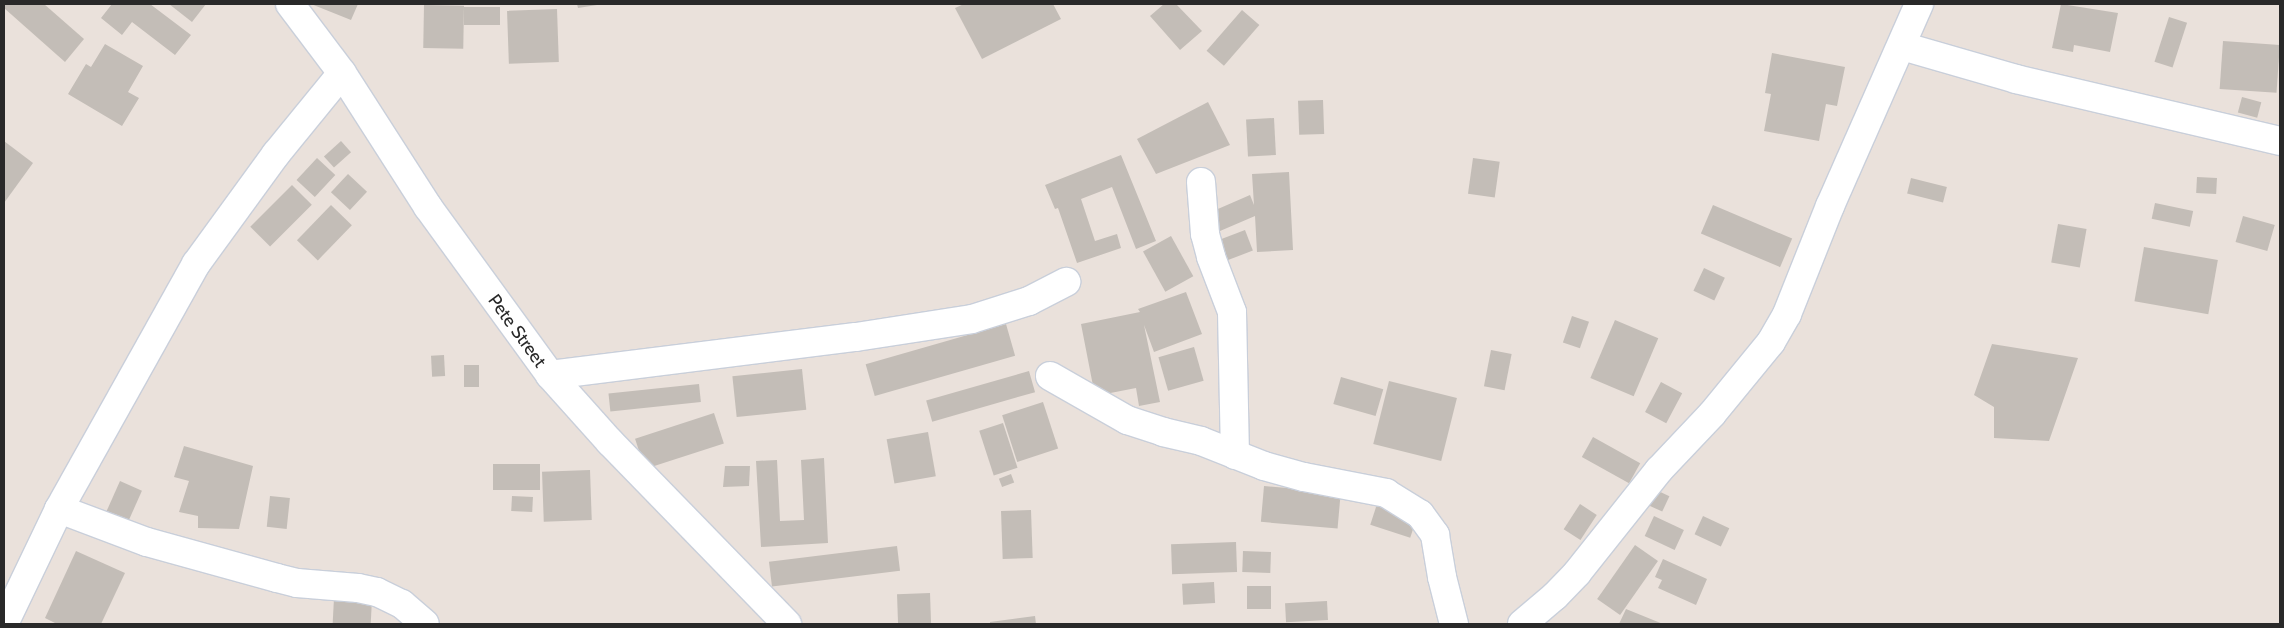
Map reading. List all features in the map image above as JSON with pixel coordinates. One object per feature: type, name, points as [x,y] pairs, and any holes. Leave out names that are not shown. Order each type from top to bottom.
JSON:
[{"type":"street","name":"Pete Street","points":[[290,4],[342,73],[428,207],[550,375],[610,442],[787,624]]},
{"type":"street","points":[[1522,624],[1555,596],[1577,573],[1659,470],[1718,407],[1771,342],[1787,314],[1854,151],[1919,4]]},
{"type":"street","points":[[1902,46],[2016,80],[2280,141]]},
{"type":"street","points":[[4,624],[59,509],[196,264],[276,154],[342,73]]},
{"type":"street","points":[[1201,182],[1205,234],[1211,257],[1232,312],[1235,455]]},
{"type":"street","points":[[550,375],[972,320],[1029,301],[1066,282]]},
{"type":"street","points":[[1050,376],[1127,420],[1163,432],[1201,441],[1235,455],[1304,477],[1386,493],[1420,514],[1436,535],[1442,577],[1454,624]]},
{"type":"street","points":[[59,509],[147,542],[296,583],[358,588],[377,592],[402,604],[425,624]]},
{"type":"building","points":[[4,4],[44,4],[84,39],[65,62],[4,8]]},
{"type":"building","points":[[112,4],[150,4],[191,35],[175,55],[132,22],[122,35],[101,18]]},
{"type":"building","points":[[169,4],[206,4],[192,22]]},
{"type":"building","points":[[311,4],[358,4],[351,20]]},
{"type":"building","points":[[577,4],[597,4],[597,5],[578,8]]},
{"type":"building","points":[[964,4],[1053,4],[1061,19],[982,59],[955,8]]},
{"type":"building","points":[[1164,4],[1176,4],[1202,31],[1180,50],[1150,16]]},
{"type":"building","points":[[2061,4],[2118,13],[2110,52],[2074,45],[2073,52],[2052,48]]},
{"type":"building","points":[[424,5],[464,6],[463,49],[423,48]]},
{"type":"building","points":[[464,7],[500,7],[500,25],[464,25]]},
{"type":"building","points":[[557,9],[559,62],[509,64],[507,11]]},
{"type":"building","points":[[1242,10],[1259,25],[1224,66],[1207,51]]},
{"type":"building","points":[[2169,17],[2187,23],[2173,68],[2154,62]]},
{"type":"building","points":[[2223,41],[2280,45],[2277,93],[2220,89]]},
{"type":"building","points":[[105,44],[143,66],[128,92],[139,98],[122,126],[68,94],[86,64],[91,67]]},
{"type":"building","points":[[1772,53],[1845,67],[1837,106],[1826,104],[1819,141],[1764,131],[1771,94],[1765,93]]},
{"type":"building","points":[[2242,97],[2261,102],[2257,118],[2238,112]]},
{"type":"building","points":[[1323,100],[1324,134],[1299,135],[1298,101]]},
{"type":"building","points":[[1208,102],[1230,145],[1156,174],[1137,139]]},
{"type":"building","points":[[1274,118],[1276,155],[1248,156],[1246,119]]},
{"type":"building","points":[[4,141],[33,163],[4,203]]},
{"type":"building","points":[[341,141],[351,152],[334,168],[324,156]]},
{"type":"building","points":[[1121,155],[1156,241],[1136,249],[1112,187],[1081,199],[1095,241],[1117,234],[1121,248],[1077,263],[1058,208],[1055,209],[1045,185]]},
{"type":"building","points":[[317,158],[335,175],[315,197],[297,180]]},
{"type":"building","points":[[1473,158],[1500,162],[1495,197],[1468,194]]},
{"type":"building","points":[[1289,172],[1293,250],[1257,252],[1255,216],[1220,231],[1211,212],[1250,195],[1254,205],[1252,174]]},
{"type":"building","points":[[348,174],[367,192],[350,210],[331,192]]},
{"type":"building","points":[[2197,177],[2217,178],[2216,194],[2196,193]]},
{"type":"building","points":[[1911,178],[1947,187],[1943,202],[1907,194]]},
{"type":"building","points":[[292,185],[312,205],[270,247],[250,227]]},
{"type":"building","points":[[2155,203],[2193,211],[2190,227],[2152,219]]},
{"type":"building","points":[[331,205],[352,225],[318,260],[297,240]]},
{"type":"building","points":[[1713,205],[1792,239],[1780,267],[1701,234]]},
{"type":"building","points":[[2243,216],[2275,225],[2267,251],[2236,242]]},
{"type":"building","points":[[2058,224],[2087,229],[2080,267],[2051,262]]},
{"type":"building","points":[[1245,230],[1253,251],[1220,263],[1212,243]]},
{"type":"building","points":[[1171,236],[1193,276],[1165,292],[1143,252]]},
{"type":"building","points":[[2144,247],[2218,260],[2208,314],[2134,301]]},
{"type":"building","points":[[1704,268],[1725,278],[1714,300],[1693,291]]},
{"type":"building","points":[[1186,292],[1202,334],[1154,352],[1144,325],[1160,402],[1139,406],[1136,388],[1095,396],[1081,324],[1140,312],[1138,309]]},
{"type":"building","points":[[1572,316],[1589,322],[1580,348],[1563,342]]},
{"type":"building","points":[[1615,320],[1658,338],[1634,396],[1590,378]]},
{"type":"building","points":[[1006,324],[1015,356],[875,396],[866,364]]},
{"type":"building","points":[[1992,344],[2078,358],[2049,441],[1994,438],[1994,407],[1974,395]]},
{"type":"building","points":[[1194,347],[1204,381],[1168,391],[1158,357]]},
{"type":"building","points":[[1491,350],[1512,354],[1505,390],[1484,386]]},
{"type":"building","points":[[444,355],[445,376],[432,377],[431,356]]},
{"type":"building","points":[[464,365],[479,365],[479,387],[464,387]]},
{"type":"building","points":[[802,369],[806,410],[737,417],[732,376]]},
{"type":"building","points":[[1029,371],[1035,392],[932,422],[926,400]]},
{"type":"building","points":[[1341,377],[1383,389],[1376,416],[1333,404]]},
{"type":"building","points":[[1389,381],[1457,398],[1441,461],[1373,444]]},
{"type":"building","points":[[1661,382],[1682,393],[1666,423],[1645,412]]},
{"type":"building","points":[[699,384],[701,402],[610,411],[608,394]]},
{"type":"building","points":[[1043,402],[1058,449],[1017,462],[1002,415]]},
{"type":"building","points":[[714,413],[724,443],[645,469],[635,439]]},
{"type":"building","points":[[1003,423],[1018,468],[994,475],[979,431]]},
{"type":"building","points":[[928,432],[936,476],[894,484],[887,439]]},
{"type":"building","points":[[1593,437],[1640,463],[1629,483],[1582,457]]},
{"type":"building","points":[[184,446],[253,466],[239,529],[198,528],[198,516],[179,512],[189,481],[174,477]]},
{"type":"building","points":[[824,458],[828,543],[761,547],[756,461],[777,460],[780,521],[804,520],[801,460]]},
{"type":"building","points":[[493,464],[540,464],[540,490],[493,490]]},
{"type":"building","points":[[725,466],[750,466],[749,486],[723,487]]},
{"type":"building","points":[[590,470],[592,520],[544,522],[542,472]]},
{"type":"building","points":[[1011,474],[1014,482],[1002,487],[999,479]]},
{"type":"building","points":[[120,481],[142,491],[128,522],[106,512]]},
{"type":"building","points":[[1264,486],[1341,493],[1338,529],[1261,522]]},
{"type":"building","points":[[1654,489],[1669,496],[1662,512],[1647,504]]},
{"type":"building","points":[[270,496],[290,498],[287,529],[267,527]]},
{"type":"building","points":[[512,496],[533,497],[532,512],[511,511]]},
{"type":"building","points":[[1378,501],[1418,514],[1410,538],[1370,525]]},
{"type":"building","points":[[1580,504],[1597,515],[1580,540],[1564,529]]},
{"type":"building","points":[[1031,510],[1033,558],[1003,559],[1001,511]]},
{"type":"building","points":[[1654,516],[1684,530],[1675,550],[1645,536]]},
{"type":"building","points":[[1703,516],[1729,528],[1721,546],[1695,534]]},
{"type":"building","points":[[1236,542],[1237,572],[1172,574],[1171,544]]},
{"type":"building","points":[[1635,545],[1658,561],[1620,615],[1597,599]]},
{"type":"building","points":[[897,546],[900,571],[772,587],[769,562]]},
{"type":"building","points":[[76,551],[125,573],[101,624],[57,624],[45,618]]},
{"type":"building","points":[[1243,551],[1271,552],[1270,573],[1242,572]]},
{"type":"building","points":[[1663,559],[1707,579],[1696,605],[1658,588],[1662,580],[1655,577]]},
{"type":"building","points":[[1214,582],[1215,603],[1183,605],[1182,584]]},
{"type":"building","points":[[1247,586],[1271,586],[1271,609],[1247,609]]},
{"type":"building","points":[[930,593],[931,624],[898,624],[897,594]]},
{"type":"building","points":[[334,598],[372,600],[371,624],[333,624]]},
{"type":"building","points":[[1327,601],[1328,620],[1286,622],[1285,603]]},
{"type":"building","points":[[1626,609],[1663,624],[1619,624]]},
{"type":"building","points":[[1035,616],[1036,624],[990,624],[990,622]]}]
